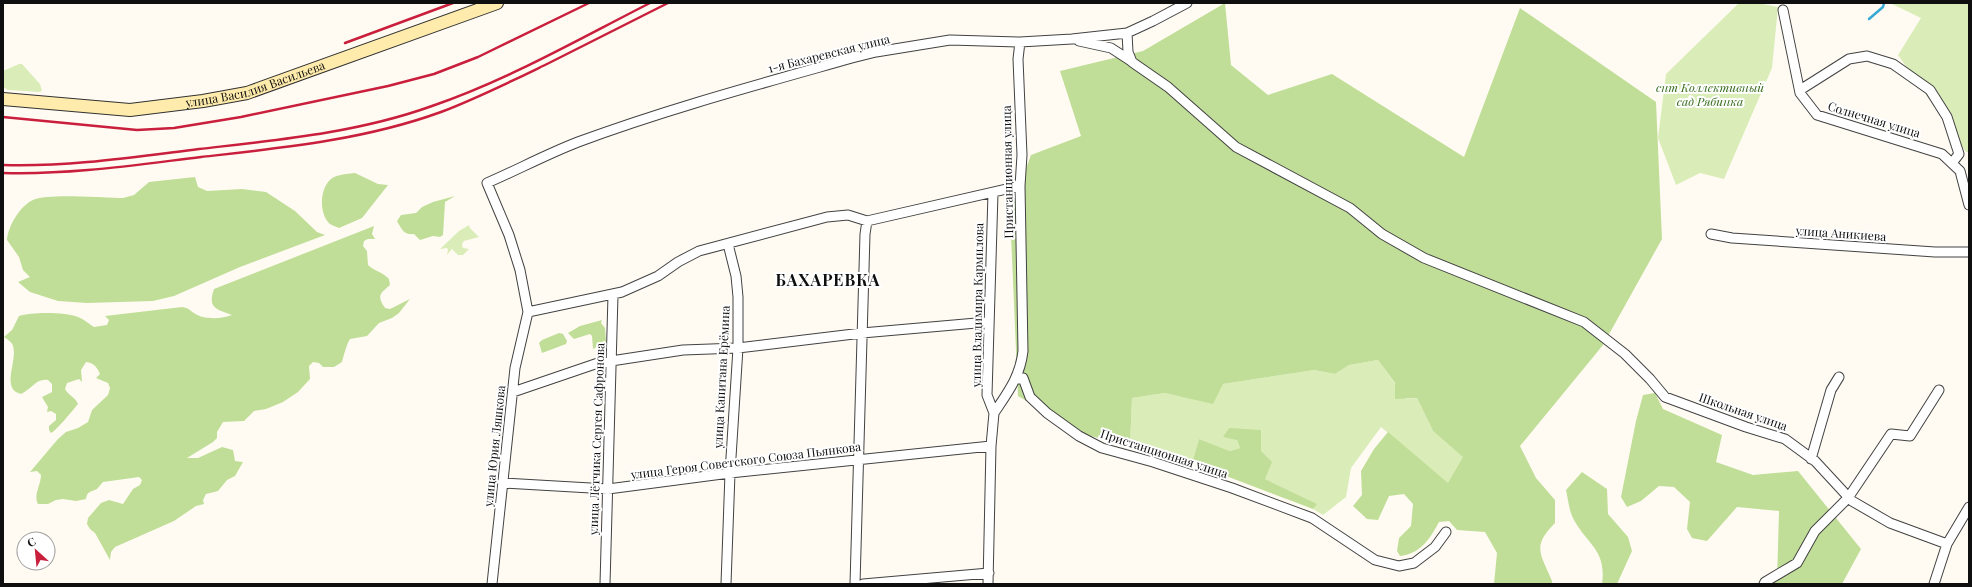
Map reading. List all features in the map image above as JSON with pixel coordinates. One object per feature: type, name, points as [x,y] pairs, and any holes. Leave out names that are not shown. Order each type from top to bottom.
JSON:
[{"type":"main road","name":"улица Василия Васильева","points":[[3,99],[130,110],[203,101],[247,93],[497,3]]},
{"type":"street","name":"1-я Бахаревская улица","points":[[528,312],[524,284],[516,257],[486,183],[576,143],[623,126],[685,106],[852,58],[876,52],[950,40],[1020,42],[1072,39],[1127,33],[1187,3]]},
{"type":"street","points":[[1783,10],[1800,90],[1849,59],[1867,56],[1893,64],[1930,90],[1947,117],[1959,154],[1952,163],[1960,171],[1969,205]]},
{"type":"street","points":[[1127,33],[1128,52],[1132,62]]},
{"type":"street","name":"Школьная улица","points":[[1072,39],[1111,48],[1168,87],[1236,147],[1350,208],[1382,234],[1424,258],[1584,322],[1624,354],[1650,379],[1665,397],[1746,427],[1785,439],[1815,461],[1848,498],[1890,523],[1947,544]]},
{"type":"street","name":"Пристанционная улица","points":[[1020,42],[1018,59],[1022,156],[1020,186],[1023,351],[1017,379],[1023,378],[1030,397],[1047,413],[1079,436],[1102,448],[1232,488],[1312,518],[1375,560],[1399,566],[1414,563],[1435,547],[1446,532]]},
{"type":"street","name":"Солнечная улица","points":[[1800,90],[1817,115],[1942,154],[1952,163]]},
{"type":"street","points":[[528,312],[613,295],[648,282],[692,254],[833,216],[855,216],[868,221],[1020,186]]},
{"type":"street","name":"улица Владимира Кармилова","points":[[988,584],[991,446],[994,413],[988,395],[988,322],[993,193]]},
{"type":"street","points":[[855,584],[865,234],[868,221]]},
{"type":"street","name":"улица Аникиева","points":[[1711,234],[1732,238],[1927,252],[1969,252]]},
{"type":"street","name":"улица Капитана Ерёмина","points":[[726,584],[730,473],[738,348],[738,285],[728,244]]},
{"type":"street","name":"улица Лётчика Сергея Сафронова","points":[[605,584],[613,295]]},
{"type":"street","name":"улица Юрия Ляшкова","points":[[492,584],[517,352],[528,312]]},
{"type":"street","points":[[513,392],[585,366],[683,350],[738,348],[862,333],[988,322]]},
{"type":"street","points":[[1811,459],[1831,390],[1839,377]]},
{"type":"street","points":[[994,413],[1017,379]]},
{"type":"street","points":[[1764,584],[1797,563],[1815,531],[1848,498],[1891,434],[1910,436],[1938,390]]},
{"type":"street","name":"улица Героя Советского Союза Пьянкова","points":[[503,483],[608,489],[730,473],[991,446]]},
{"type":"street","points":[[1934,584],[1947,544],[1969,506]]},
{"type":"street","points":[[863,584],[988,573]]},
{"type":"green space","points":[[1225,3],[1231,65],[1268,95],[1332,74],[1464,157],[1520,8],[1656,102],[1662,239],[1603,345],[1520,446],[1536,478],[1555,500],[1555,523],[1543,538],[1540,551],[1552,584],[1494,584],[1497,553],[1485,532],[1457,530],[1449,521],[1439,522],[1428,540],[1419,549],[1407,555],[1400,556],[1397,551],[1399,538],[1411,526],[1413,504],[1404,494],[1389,496],[1378,520],[1367,519],[1353,506],[1362,495],[1361,471],[1374,449],[1388,432],[1448,483],[1463,457],[1433,431],[1417,398],[1395,399],[1395,383],[1378,360],[1349,365],[1335,374],[1314,370],[1223,384],[1213,404],[1165,393],[1132,398],[1130,446],[1083,434],[1018,396],[1010,212],[1031,155],[1081,136],[1060,71],[1143,51]]},
{"type":"green space","name":"снт Коллективный сад Рябинка","points":[[1739,3],[1758,3],[1778,7],[1772,68],[1724,179],[1700,173],[1676,185],[1658,138],[1666,74]]},
{"type":"green space","points":[[1890,3],[1969,3],[1969,152],[1966,152],[1898,55],[1921,18]]},
{"type":"green space","points":[[22,64],[40,84],[42,91],[8,90],[3,87],[3,71]]},
{"type":"green space","points":[[355,173],[378,184],[388,185],[362,218],[339,228],[330,224],[325,217],[322,206],[323,194],[327,183],[334,177]]},
{"type":"green space","points":[[195,177],[198,187],[207,191],[242,189],[266,192],[295,211],[317,232],[325,235],[240,267],[174,296],[153,301],[87,303],[58,301],[30,292],[18,282],[30,277],[23,270],[19,257],[7,240],[12,223],[19,212],[33,200],[63,196],[123,198],[134,195],[149,182]]},
{"type":"green space","points":[[455,196],[445,202],[443,235],[440,237],[433,236],[420,240],[414,234],[406,233],[397,221],[401,215],[416,213],[422,207],[433,202]]},
{"type":"green space","points":[[469,225],[479,237],[464,241],[462,244],[463,248],[469,249],[463,255],[458,255],[452,249],[447,255],[447,248],[440,249],[459,231]]},
{"type":"green space","points":[[374,226],[372,234],[375,239],[368,239],[364,241],[363,246],[367,251],[368,265],[389,279],[390,285],[384,290],[380,297],[382,304],[385,308],[390,309],[410,299],[399,313],[392,318],[379,323],[367,336],[350,339],[342,362],[334,367],[323,367],[319,363],[313,362],[309,366],[310,379],[298,392],[283,402],[266,409],[254,411],[244,421],[223,422],[217,432],[217,438],[213,442],[187,458],[198,458],[222,447],[233,450],[235,461],[243,462],[235,476],[227,480],[218,491],[206,494],[203,500],[204,504],[196,506],[174,521],[115,547],[111,552],[110,560],[95,533],[87,524],[88,518],[101,503],[109,500],[123,504],[133,489],[140,485],[142,480],[139,477],[103,482],[97,489],[88,493],[86,499],[76,501],[63,499],[56,500],[48,504],[38,504],[36,497],[41,475],[37,471],[30,472],[58,439],[66,432],[78,428],[88,422],[92,410],[108,395],[110,388],[108,383],[96,378],[100,374],[98,369],[91,363],[86,362],[81,370],[82,382],[79,379],[67,383],[65,389],[78,404],[51,433],[49,426],[56,420],[56,414],[51,411],[47,412],[48,407],[42,397],[52,392],[52,384],[48,380],[40,381],[21,394],[15,391],[12,386],[11,374],[14,352],[11,342],[4,337],[12,330],[19,316],[40,313],[72,315],[84,320],[94,327],[107,325],[109,320],[105,316],[182,307],[207,318],[218,318],[232,315],[215,307],[212,301],[214,289]]},
{"type":"green space","points":[[602,320],[601,323],[605,328],[606,342],[593,349],[592,336],[590,334],[574,339],[568,333],[580,326]]},
{"type":"green space","points":[[559,333],[563,334],[567,341],[566,344],[542,353],[539,343],[542,340]]},
{"type":"green space","points":[[1378,360],[1406,399],[1417,398],[1433,431],[1464,457],[1448,484],[1381,427],[1351,468],[1346,497],[1323,515],[1313,509],[1316,504],[1265,479],[1260,445],[1237,440],[1240,448],[1230,451],[1199,439],[1192,463],[1148,454],[1130,446],[1132,398],[1165,393],[1179,396],[1223,384],[1314,370],[1335,374],[1349,365]]},
{"type":"green space","points":[[1655,393],[1663,409],[1722,435],[1716,462],[1753,475],[1798,471],[1861,549],[1842,584],[1771,584],[1777,581],[1779,511],[1737,507],[1707,541],[1692,538],[1687,529],[1690,502],[1674,487],[1659,486],[1641,501],[1627,507],[1621,497],[1636,421],[1643,395]]},
{"type":"green space","points":[[1229,428],[1261,430],[1261,451],[1272,462],[1265,479],[1317,504],[1313,509],[1192,463],[1199,439],[1230,451],[1240,448],[1237,440],[1223,437]]},
{"type":"green space","points":[[1582,472],[1607,489],[1608,514],[1628,537],[1632,551],[1617,584],[1602,584],[1603,572],[1598,555],[1578,527],[1570,512],[1566,490]]},
{"type":"waterway","points":[[1869,19],[1883,7],[1884,3]]},
{"type":"railway","points":[[345,43],[453,3]]},
{"type":"railway","points":[[3,117],[137,130],[174,128],[241,117],[388,86],[434,74],[478,57],[589,3]]},
{"type":"railway","points":[[3,165],[77,163],[126,158],[288,139],[375,123],[432,106],[488,84],[543,58],[650,3]]},
{"type":"railway","points":[[3,173],[78,171],[127,166],[322,142],[382,130],[412,122],[455,107],[549,63],[668,3]]},
{"type":"district","name":"БАХАРЕВКА","points":[[828,280]]}]
